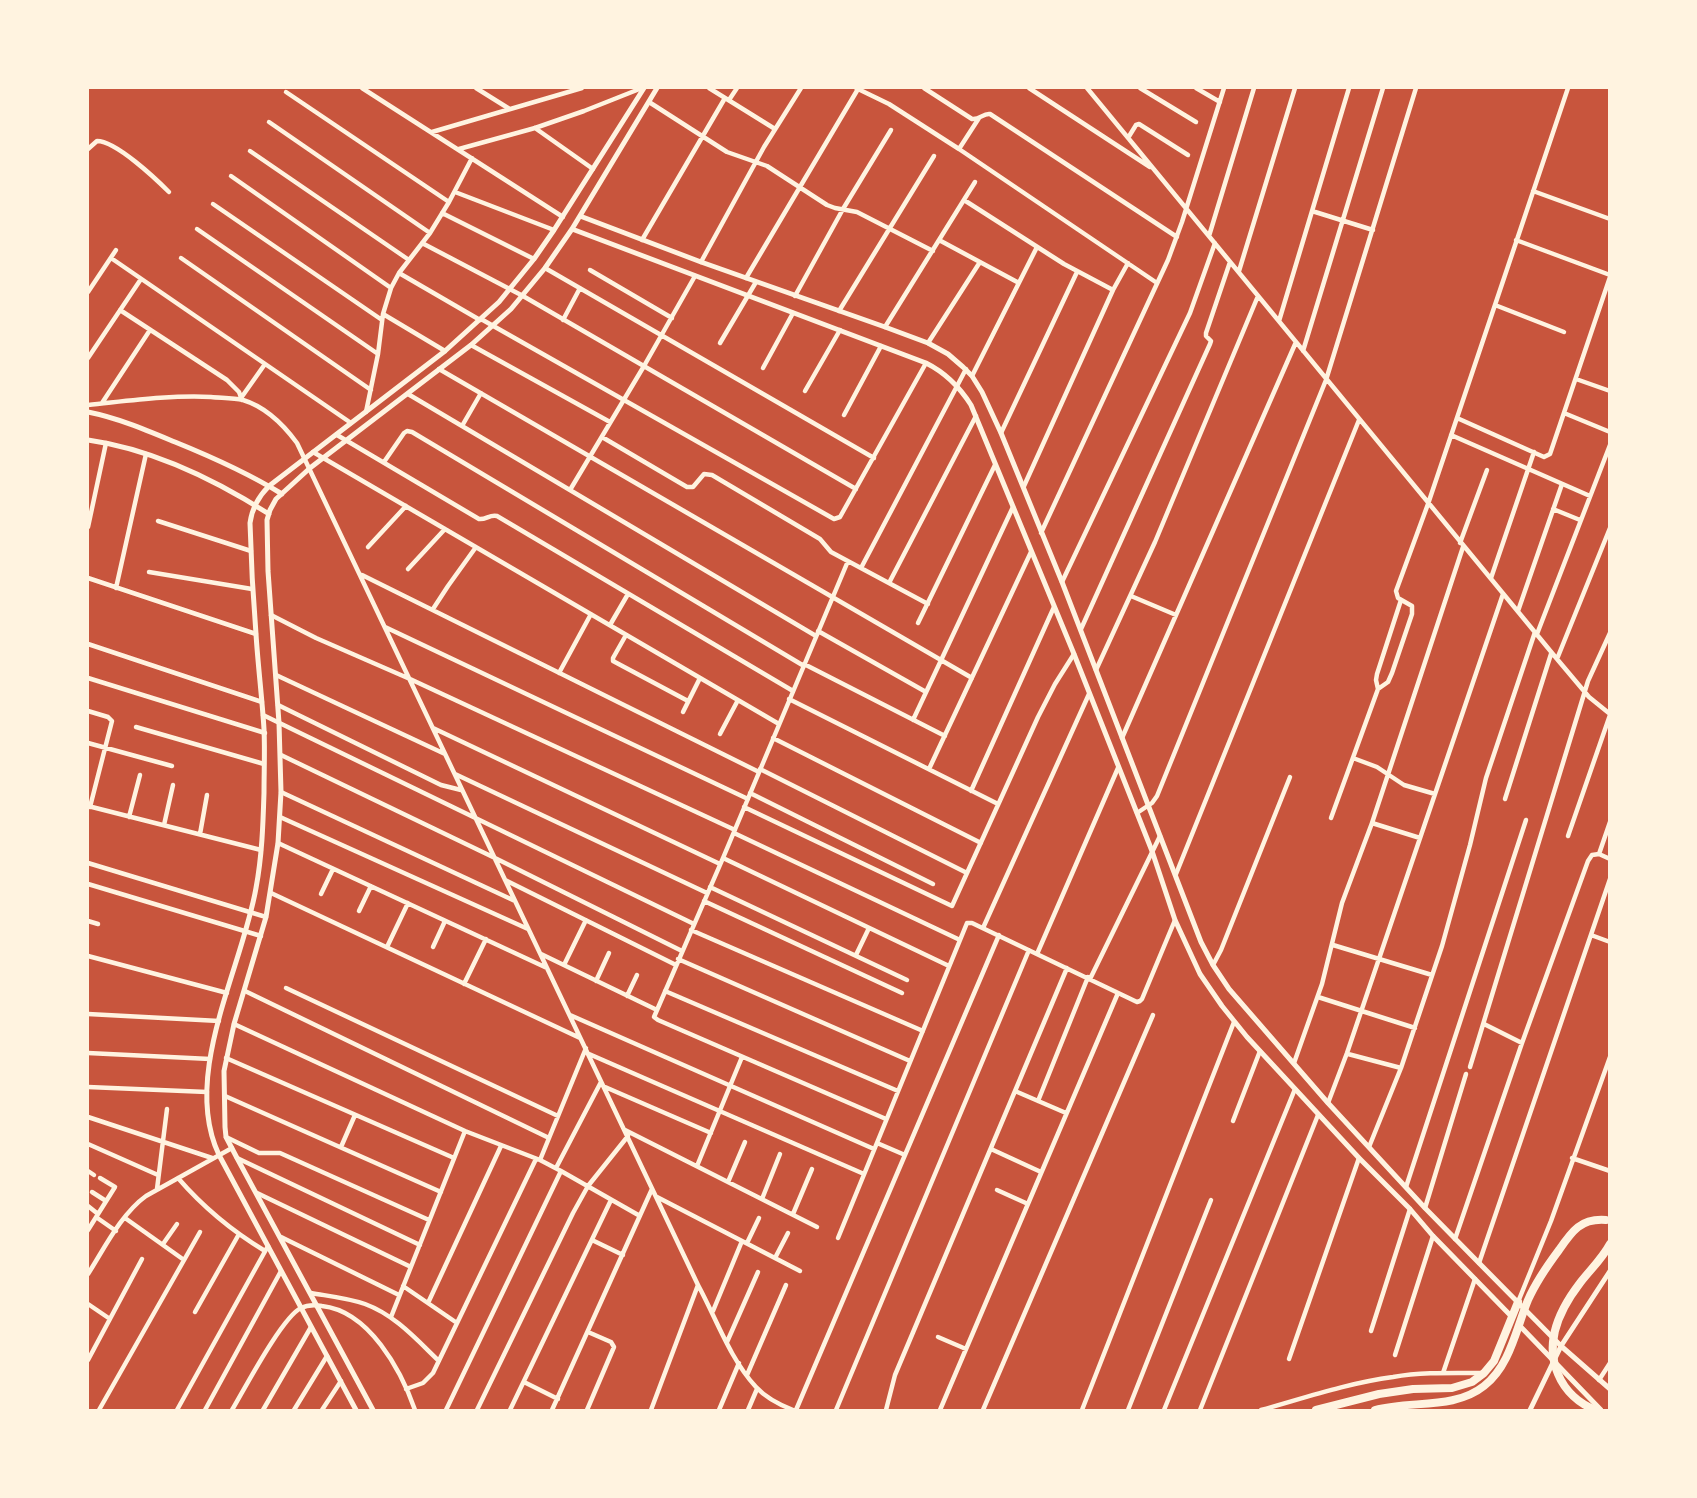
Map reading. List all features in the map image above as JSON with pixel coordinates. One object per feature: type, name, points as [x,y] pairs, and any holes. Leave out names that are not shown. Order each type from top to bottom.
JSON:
[{"type":"highway","points":[[1375,1410],[1455,1400],[1485,1385],[1502,1365],[1533,1290],[1567,1238],[1584,1223],[1606,1220]]},
{"type":"highway","points":[[1598,1410],[1578,1400],[1564,1386],[1554,1364],[1552,1343],[1559,1320],[1571,1297],[1609,1244]]},
{"type":"highway","points":[[1316,1410],[1378,1394],[1459,1387],[1472,1382],[1484,1373],[1497,1355],[1518,1302]]},
{"type":"street","points":[[364,88],[563,217]]},
{"type":"street","points":[[476,88],[509,108]]},
{"type":"street","points":[[432,132],[582,88]]},
{"type":"street","points":[[458,150],[535,128],[643,88]]},
{"type":"street","points":[[356,1410],[216,1156],[208,1121],[210,1059],[251,913],[262,850],[264,733],[250,523],[254,505],[270,486],[445,351],[510,289],[563,217],[643,88]]},
{"type":"street","points":[[373,1410],[226,1137],[226,1058],[267,917],[280,817],[281,755],[271,615],[267,533],[269,514],[272,504],[310,468],[471,345],[523,296],[572,229],[657,88]]},
{"type":"street","points":[[709,88],[775,129]]},
{"type":"street","points":[[642,240],[703,136],[737,88]]},
{"type":"street","points":[[701,262],[756,162],[801,88]]},
{"type":"street","points":[[746,279],[857,88],[889,104],[959,149],[1157,283]]},
{"type":"street","points":[[923,88],[972,119],[987,114],[993,116],[1177,237]]},
{"type":"street","points":[[1029,88],[1154,169]]},
{"type":"street","points":[[1087,88],[1490,579],[1585,692],[1609,714],[1568,836]]},
{"type":"street","points":[[1140,88],[1196,122]]},
{"type":"street","points":[[1196,88],[1220,102]]},
{"type":"street","points":[[1041,533],[1177,237],[1224,88]]},
{"type":"street","points":[[1209,237],[1254,88]]},
{"type":"street","points":[[1238,272],[1295,88]]},
{"type":"street","points":[[1279,322],[1349,88]]},
{"type":"street","points":[[1303,351],[1383,88]]},
{"type":"street","points":[[1137,813],[1157,796],[1326,380],[1416,88]]},
{"type":"street","points":[[1331,818],[1378,690],[1390,678],[1413,610],[1410,604],[1398,598],[1396,591],[1428,504],[1568,88]]},
{"type":"street","points":[[286,92],[449,202]]},
{"type":"street","points":[[649,102],[733,155],[767,166],[830,207],[857,212],[933,251]]},
{"type":"street","points":[[959,149],[982,116]]},
{"type":"street","points":[[269,122],[430,233]]},
{"type":"street","points":[[1128,138],[1139,124],[1188,155]]},
{"type":"street","points":[[535,128],[593,170]]},
{"type":"street","points":[[795,296],[891,130]]},
{"type":"street","points":[[88,149],[97,141],[107,142],[169,192]]},
{"type":"street","points":[[250,151],[409,260]]},
{"type":"street","points":[[839,312],[934,156]]},
{"type":"street","points":[[366,413],[383,317],[391,288],[399,273],[430,233],[472,158]]},
{"type":"street","points":[[231,176],[391,288]]},
{"type":"street","points":[[886,327],[975,182]]},
{"type":"street","points":[[1533,191],[1609,219]]},
{"type":"street","points":[[455,192],[554,230]]},
{"type":"street","points":[[964,200],[1077,272],[1113,290]]},
{"type":"street","points":[[214,204],[383,317],[445,351]]},
{"type":"street","points":[[1312,211],[1373,230]]},
{"type":"street","points":[[442,213],[534,259]]},
{"type":"street","points":[[580,216],[746,279],[886,327],[948,354],[966,369],[982,392],[1001,433],[1062,582],[1201,942],[1213,965],[1229,989],[1293,1065],[1425,1208],[1561,1346],[1609,1390]]},
{"type":"street","points":[[197,229],[378,354]]},
{"type":"street","points":[[572,229],[926,363],[943,372],[957,385],[975,416],[1032,551],[1152,851],[1175,920],[1200,974],[1234,1022],[1294,1089],[1598,1410]]},
{"type":"street","points":[[939,240],[1019,283]]},
{"type":"street","points":[[1457,418],[1547,457],[1576,379],[1609,276],[1516,240]]},
{"type":"street","points":[[422,243],[523,296],[856,489]]},
{"type":"street","points":[[1062,582],[1190,313],[1215,243]]},
{"type":"street","points":[[972,376],[1037,247]]},
{"type":"street","points":[[88,292],[116,250]]},
{"type":"street","points":[[111,258],[351,424]]},
{"type":"street","points":[[181,258],[371,390]]},
{"type":"street","points":[[928,344],[980,262]]},
{"type":"street","points":[[1080,630],[1210,344],[1206,334],[1230,262]]},
{"type":"street","points":[[1023,487],[1113,290],[1128,263]]},
{"type":"street","points":[[545,268],[874,458]]},
{"type":"street","points":[[590,270],[672,318]]},
{"type":"street","points":[[1001,433],[1077,272]]},
{"type":"street","points":[[399,273],[836,520],[874,458],[926,363]]},
{"type":"street","points":[[570,490],[695,275]]},
{"type":"street","points":[[88,358],[141,279]]},
{"type":"street","points":[[720,343],[756,282]]},
{"type":"street","points":[[563,320],[580,288]]},
{"type":"street","points":[[1096,670],[1155,542],[1258,296]]},
{"type":"street","points":[[1495,305],[1564,332]]},
{"type":"street","points":[[120,310],[227,380],[242,399]]},
{"type":"street","points":[[763,368],[793,313]]},
{"type":"street","points":[[101,404],[150,330]]},
{"type":"street","points":[[805,391],[840,330]]},
{"type":"street","points":[[1121,739],[1296,342]]},
{"type":"street","points":[[471,345],[610,422]]},
{"type":"street","points":[[844,415],[881,346]]},
{"type":"street","points":[[242,399],[265,364]]},
{"type":"street","points":[[439,369],[972,678]]},
{"type":"street","points":[[861,568],[966,369]]},
{"type":"street","points":[[1576,379],[1609,391]]},
{"type":"street","points":[[462,426],[481,393]]},
{"type":"street","points":[[408,394],[817,634],[926,692]]},
{"type":"street","points":[[88,405],[179,397],[242,399],[266,412],[286,429],[297,443],[698,1285],[746,1376],[769,1398],[795,1410],[999,935]]},
{"type":"street","points":[[88,412],[120,420],[170,439],[282,494]]},
{"type":"street","points":[[1564,413],[1609,432]]},
{"type":"street","points":[[889,583],[975,416]]},
{"type":"street","points":[[1175,875],[1359,420]]},
{"type":"street","points":[[384,462],[404,433],[412,432],[804,665],[945,736]]},
{"type":"street","points":[[337,435],[479,519],[497,516],[793,691]]},
{"type":"street","points":[[1451,435],[1590,496]]},
{"type":"street","points":[[602,437],[687,487],[693,487],[704,474],[712,475],[820,539],[831,552],[928,604]]},
{"type":"street","points":[[88,440],[146,454],[191,471],[234,492],[269,514]]},
{"type":"street","points":[[88,527],[106,443]]},
{"type":"street","points":[[1369,1147],[1401,1068],[1432,975],[1470,845],[1486,778],[1536,634],[1580,520],[1606,462],[1609,445]]},
{"type":"street","points":[[313,452],[779,724]]},
{"type":"street","points":[[1490,579],[1534,452]]},
{"type":"street","points":[[116,588],[146,454]]},
{"type":"street","points":[[918,622],[995,464]]},
{"type":"street","points":[[1293,1065],[1318,997],[1342,903],[1372,823],[1487,470]]},
{"type":"street","points":[[1518,612],[1562,483]]},
{"type":"street","points":[[368,547],[406,506]]},
{"type":"street","points":[[913,720],[1013,506]]},
{"type":"street","points":[[1553,509],[1580,520]]},
{"type":"street","points":[[158,521],[251,551]]},
{"type":"street","points":[[408,569],[444,528]]},
{"type":"street","points":[[1557,659],[1609,528]]},
{"type":"street","points":[[433,610],[476,547]]},
{"type":"street","points":[[929,769],[1032,551]]},
{"type":"street","points":[[848,561],[677,962],[656,1013],[656,1020],[886,1119]]},
{"type":"street","points":[[149,572],[253,589]]},
{"type":"street","points":[[360,574],[967,873]]},
{"type":"street","points":[[88,578],[256,634]]},
{"type":"street","points":[[610,625],[628,594]]},
{"type":"street","points":[[1328,1102],[1348,1054],[1503,594]]},
{"type":"street","points":[[1131,596],[1176,615]]},
{"type":"street","points":[[1378,690],[1377,674],[1401,600]]},
{"type":"street","points":[[971,791],[1054,606]]},
{"type":"street","points":[[559,673],[591,614]]},
{"type":"street","points":[[271,615],[734,831],[960,940]]},
{"type":"street","points":[[385,627],[748,799]]},
{"type":"street","points":[[1470,1067],[1588,681],[1609,633]]},
{"type":"street","points":[[626,635],[613,661],[688,701]]},
{"type":"street","points":[[88,644],[262,702]]},
{"type":"street","points":[[1505,799],[1552,653]]},
{"type":"street","points":[[744,807],[948,905],[953,905],[1046,700],[1074,654]]},
{"type":"street","points":[[275,675],[446,754]]},
{"type":"street","points":[[88,678],[264,733]]},
{"type":"street","points":[[683,712],[700,678]]},
{"type":"street","points":[[983,928],[1089,694]]},
{"type":"street","points":[[789,699],[998,804]]},
{"type":"street","points":[[720,734],[738,700]]},
{"type":"street","points":[[278,705],[441,785],[462,790]]},
{"type":"street","points":[[88,711],[108,717],[112,721],[89,807],[262,850]]},
{"type":"street","points":[[263,715],[694,924]]},
{"type":"street","points":[[136,727],[264,764]]},
{"type":"street","points":[[433,727],[949,966]]},
{"type":"street","points":[[773,738],[981,843]]},
{"type":"street","points":[[88,743],[172,766]]},
{"type":"street","points":[[281,755],[682,951]]},
{"type":"street","points":[[1353,758],[1377,767],[1404,785],[1435,794]]},
{"type":"street","points":[[1037,954],[1118,768]]},
{"type":"street","points":[[455,774],[707,893]]},
{"type":"street","points":[[129,817],[140,775]]},
{"type":"street","points":[[1200,974],[1213,965],[1221,950],[1290,777]]},
{"type":"street","points":[[164,825],[173,785]]},
{"type":"street","points":[[281,792],[516,901]]},
{"type":"street","points":[[750,793],[933,884]]},
{"type":"street","points":[[200,834],[207,795]]},
{"type":"street","points":[[280,817],[529,930]]},
{"type":"street","points":[[1406,1187],[1526,820]]},
{"type":"street","points":[[1599,854],[1609,822]]},
{"type":"street","points":[[1372,823],[1420,838]]},
{"type":"street","points":[[1038,1101],[1089,978],[1160,835]]},
{"type":"street","points":[[278,843],[548,968]]},
{"type":"street","points":[[1455,1239],[1588,860],[1592,855],[1599,854],[1609,859]]},
{"type":"street","points":[[88,863],[267,917]]},
{"type":"street","points":[[321,894],[333,869]]},
{"type":"street","points":[[1479,1263],[1609,878]]},
{"type":"street","points":[[505,880],[677,962],[910,1061]]},
{"type":"street","points":[[88,884],[261,937]]},
{"type":"street","points":[[359,912],[371,886]]},
{"type":"street","points":[[710,887],[907,980]]},
{"type":"street","points":[[271,893],[581,1038]]},
{"type":"street","points":[[704,901],[902,993]]},
{"type":"street","points":[[387,947],[408,903]]},
{"type":"street","points":[[564,965],[586,920]]},
{"type":"street","points":[[838,1238],[966,925],[971,922],[1137,1002],[1142,999],[1175,920]]},
{"type":"street","points":[[88,921],[98,924]]},
{"type":"street","points":[[433,947],[445,921]]},
{"type":"street","points":[[856,955],[869,928]]},
{"type":"street","points":[[691,930],[923,1031]]},
{"type":"street","points":[[1591,935],[1609,942]]},
{"type":"street","points":[[464,984],[486,939]]},
{"type":"street","points":[[1332,945],[1432,975]]},
{"type":"street","points":[[836,1410],[1030,950]]},
{"type":"street","points":[[596,981],[610,953]]},
{"type":"street","points":[[540,954],[656,1013]]},
{"type":"street","points":[[88,956],[227,993]]},
{"type":"street","points":[[886,1410],[895,1375],[1067,968]]},
{"type":"street","points":[[627,996],[637,975]]},
{"type":"street","points":[[286,988],[558,1116]]},
{"type":"street","points":[[245,990],[549,1138]]},
{"type":"street","points":[[665,991],[898,1091]]},
{"type":"street","points":[[940,1410],[1118,993]]},
{"type":"street","points":[[1318,997],[1415,1028]]},
{"type":"street","points":[[88,1014],[219,1021]]},
{"type":"street","points":[[570,1015],[875,1146],[905,1155]]},
{"type":"street","points":[[983,1410],[1153,1015]]},
{"type":"street","points":[[1082,1410],[1234,1022]]},
{"type":"street","points":[[234,1024],[465,1131],[538,1159],[640,1216]]},
{"type":"street","points":[[1484,1024],[1522,1043]]},
{"type":"street","points":[[406,1389],[423,1383],[433,1373],[549,1138],[587,1051]]},
{"type":"street","points":[[587,1051],[864,1174]]},
{"type":"street","points":[[1233,1121],[1260,1051]]},
{"type":"street","points":[[88,1053],[210,1059]]},
{"type":"street","points":[[1348,1054],[1401,1068]]},
{"type":"street","points":[[697,1166],[742,1057]]},
{"type":"street","points":[[1518,1302],[1551,1221],[1609,1057]]},
{"type":"street","points":[[226,1058],[454,1158]]},
{"type":"street","points":[[1425,1208],[1466,1074]]},
{"type":"street","points":[[603,1084],[711,1133]]},
{"type":"street","points":[[446,1410],[559,1169],[603,1084]]},
{"type":"street","points":[[88,1087],[207,1092]]},
{"type":"street","points":[[1164,1410],[1294,1089]]},
{"type":"street","points":[[1015,1091],[1066,1113]]},
{"type":"street","points":[[224,1096],[441,1192]]},
{"type":"street","points":[[157,1189],[167,1109]]},
{"type":"street","points":[[341,1147],[355,1115]]},
{"type":"street","points":[[1200,1410],[1318,1115]]},
{"type":"street","points":[[88,1117],[216,1156]]},
{"type":"street","points":[[625,1130],[817,1227]]},
{"type":"street","points":[[391,1317],[465,1131]]},
{"type":"street","points":[[477,1410],[588,1186],[628,1136]]},
{"type":"street","points":[[226,1137],[259,1153],[280,1153],[429,1220]]},
{"type":"street","points":[[728,1182],[745,1142]]},
{"type":"street","points":[[88,1144],[158,1175]]},
{"type":"street","points":[[428,1303],[501,1146]]},
{"type":"street","points":[[88,1274],[138,1201],[232,1148]]},
{"type":"street","points":[[991,1149],[1041,1172]]},
{"type":"street","points":[[762,1199],[780,1154]]},
{"type":"street","points":[[237,1158],[420,1245]]},
{"type":"street","points":[[1289,1359],[1359,1158]]},
{"type":"street","points":[[1572,1158],[1609,1171]]},
{"type":"street","points":[[793,1214],[812,1169]]},
{"type":"street","points":[[88,1171],[94,1175]]},
{"type":"street","points":[[88,1230],[115,1187],[100,1178]]},
{"type":"street","points":[[178,1178],[206,1208],[239,1234],[266,1248]]},
{"type":"street","points":[[552,1410],[652,1188]]},
{"type":"street","points":[[997,1191],[1028,1204]]},
{"type":"street","points":[[92,1192],[106,1201]]},
{"type":"street","points":[[255,1192],[411,1267]]},
{"type":"street","points":[[656,1197],[800,1270]]},
{"type":"street","points":[[510,1410],[611,1200]]},
{"type":"street","points":[[1128,1410],[1211,1200]]},
{"type":"street","points":[[88,1206],[116,1231]]},
{"type":"street","points":[[1371,1331],[1409,1209]]},
{"type":"street","points":[[125,1217],[184,1260]]},
{"type":"street","points":[[713,1312],[758,1218]]},
{"type":"street","points":[[163,1244],[177,1224]]},
{"type":"street","points":[[99,1410],[200,1232]]},
{"type":"street","points":[[775,1258],[788,1233]]},
{"type":"street","points":[[195,1312],[239,1234]]},
{"type":"street","points":[[1395,1355],[1433,1236]]},
{"type":"street","points":[[279,1237],[399,1296]]},
{"type":"street","points":[[592,1240],[623,1255]]},
{"type":"street","points":[[177,1410],[266,1248]]},
{"type":"street","points":[[88,1359],[142,1259]]},
{"type":"street","points":[[205,1410],[281,1271]]},
{"type":"street","points":[[1530,1410],[1561,1346],[1609,1271]]},
{"type":"street","points":[[727,1342],[758,1272]]},
{"type":"street","points":[[1443,1373],[1475,1279]]},
{"type":"street","points":[[651,1410],[698,1285]]},
{"type":"street","points":[[746,1376],[786,1285]]},
{"type":"street","points":[[403,1286],[457,1323]]},
{"type":"street","points":[[310,1293],[364,1304],[391,1317],[439,1361]]},
{"type":"street","points":[[88,1304],[110,1319]]},
{"type":"street","points":[[232,1410],[277,1334],[301,1308],[316,1305],[347,1313],[359,1323],[387,1353],[415,1410]]},
{"type":"street","points":[[263,1410],[311,1327]]},
{"type":"street","points":[[587,1410],[614,1347],[611,1342],[588,1332]]},
{"type":"street","points":[[938,1337],[966,1349]]},
{"type":"street","points":[[293,1410],[327,1356]]},
{"type":"street","points":[[719,1410],[739,1363]]},
{"type":"street","points":[[1599,1380],[1609,1363]]},
{"type":"street","points":[[1261,1410],[1355,1384],[1393,1377],[1484,1373]]},
{"type":"street","points":[[322,1410],[341,1381]]},
{"type":"street","points":[[524,1382],[558,1399]]},
{"type":"street","points":[[748,1410],[757,1389]]}]
